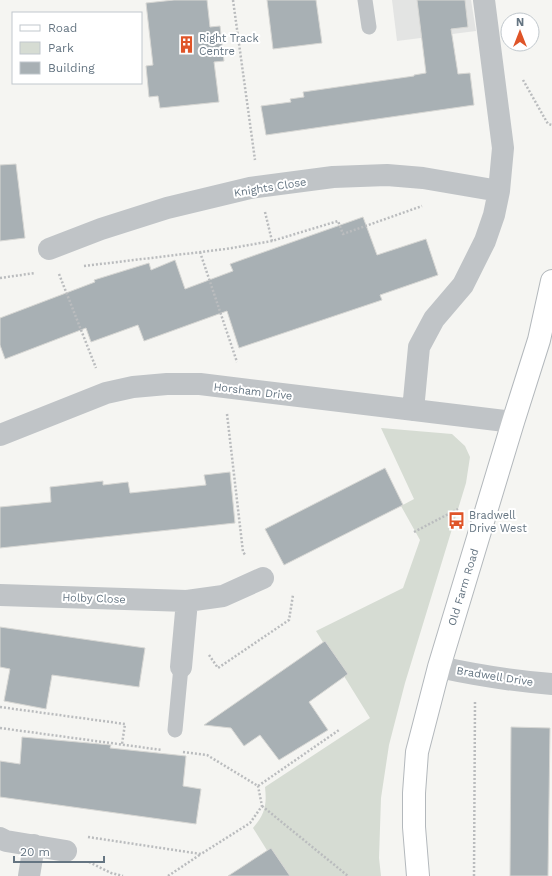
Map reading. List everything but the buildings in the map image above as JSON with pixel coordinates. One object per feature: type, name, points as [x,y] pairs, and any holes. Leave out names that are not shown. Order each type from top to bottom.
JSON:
[{"type":"street","points":[[413,410],[419,347],[434,319],[463,284],[486,241],[494,215],[499,191],[503,148],[484,0]]},
{"type":"street","name":"Knights Close","points":[[49,249],[101,229],[167,208],[250,188],[333,177],[387,175],[423,178],[499,191]]},
{"type":"street","name":"Old Farm Road","points":[[418,876],[414,827],[414,793],[417,752],[439,666],[512,422],[539,340],[552,281]]},
{"type":"street","name":"Horsham Drive","points":[[0,435],[106,393],[133,387],[167,384],[200,384],[512,422]]},
{"type":"street","name":"Holby Close","points":[[0,595],[187,601],[223,596],[264,578]]},
{"type":"street","points":[[181,667],[187,601]]},
{"type":"street","name":"Bradwell Drive","points":[[439,666],[476,675],[517,682],[552,684]]},
{"type":"street","points":[[0,838],[6,841],[66,851]]},
{"type":"street","points":[[29,876],[34,845]]},
{"type":"lane","points":[[365,0],[369,27]]},
{"type":"lane","points":[[175,730],[181,667]]},
{"type":"path","points":[[233,0],[260,187],[272,241]]},
{"type":"path","points":[[80,266],[226,249],[272,241],[338,221],[343,234],[425,205]]},
{"type":"path","points":[[200,252],[239,366]]},
{"type":"path","points":[[57,270],[98,374]]},
{"type":"path","points":[[0,278],[36,273]]},
{"type":"path","points":[[224,387],[243,552],[264,578]]},
{"type":"path","points":[[414,532],[431,523]]},
{"type":"path","points":[[218,668],[289,620],[293,595]]},
{"type":"path","points":[[474,876],[476,675]]},
{"type":"path","points":[[0,707],[125,724],[122,744]]},
{"type":"path","points":[[258,786],[262,806],[348,876]]},
{"type":"path","points":[[168,876],[250,823],[262,806]]},
{"type":"path","points":[[123,876],[111,873],[66,851],[82,836],[202,854]]},
{"type":"shaded area","points":[[392,0],[471,0],[476,31],[397,41]]},
{"type":"green space","points":[[381,428],[452,434],[465,446],[470,457],[466,483],[405,683],[389,745],[381,798],[379,858],[381,876],[283,876],[253,828],[263,814],[266,799],[265,787],[370,718],[316,631],[403,588],[420,540],[401,506],[414,499]]},
{"type":"place","name":"Right Track Centre","points":[[186,44]]},
{"type":"place","name":"Bradwell Drive West","points":[[456,521]]}]
